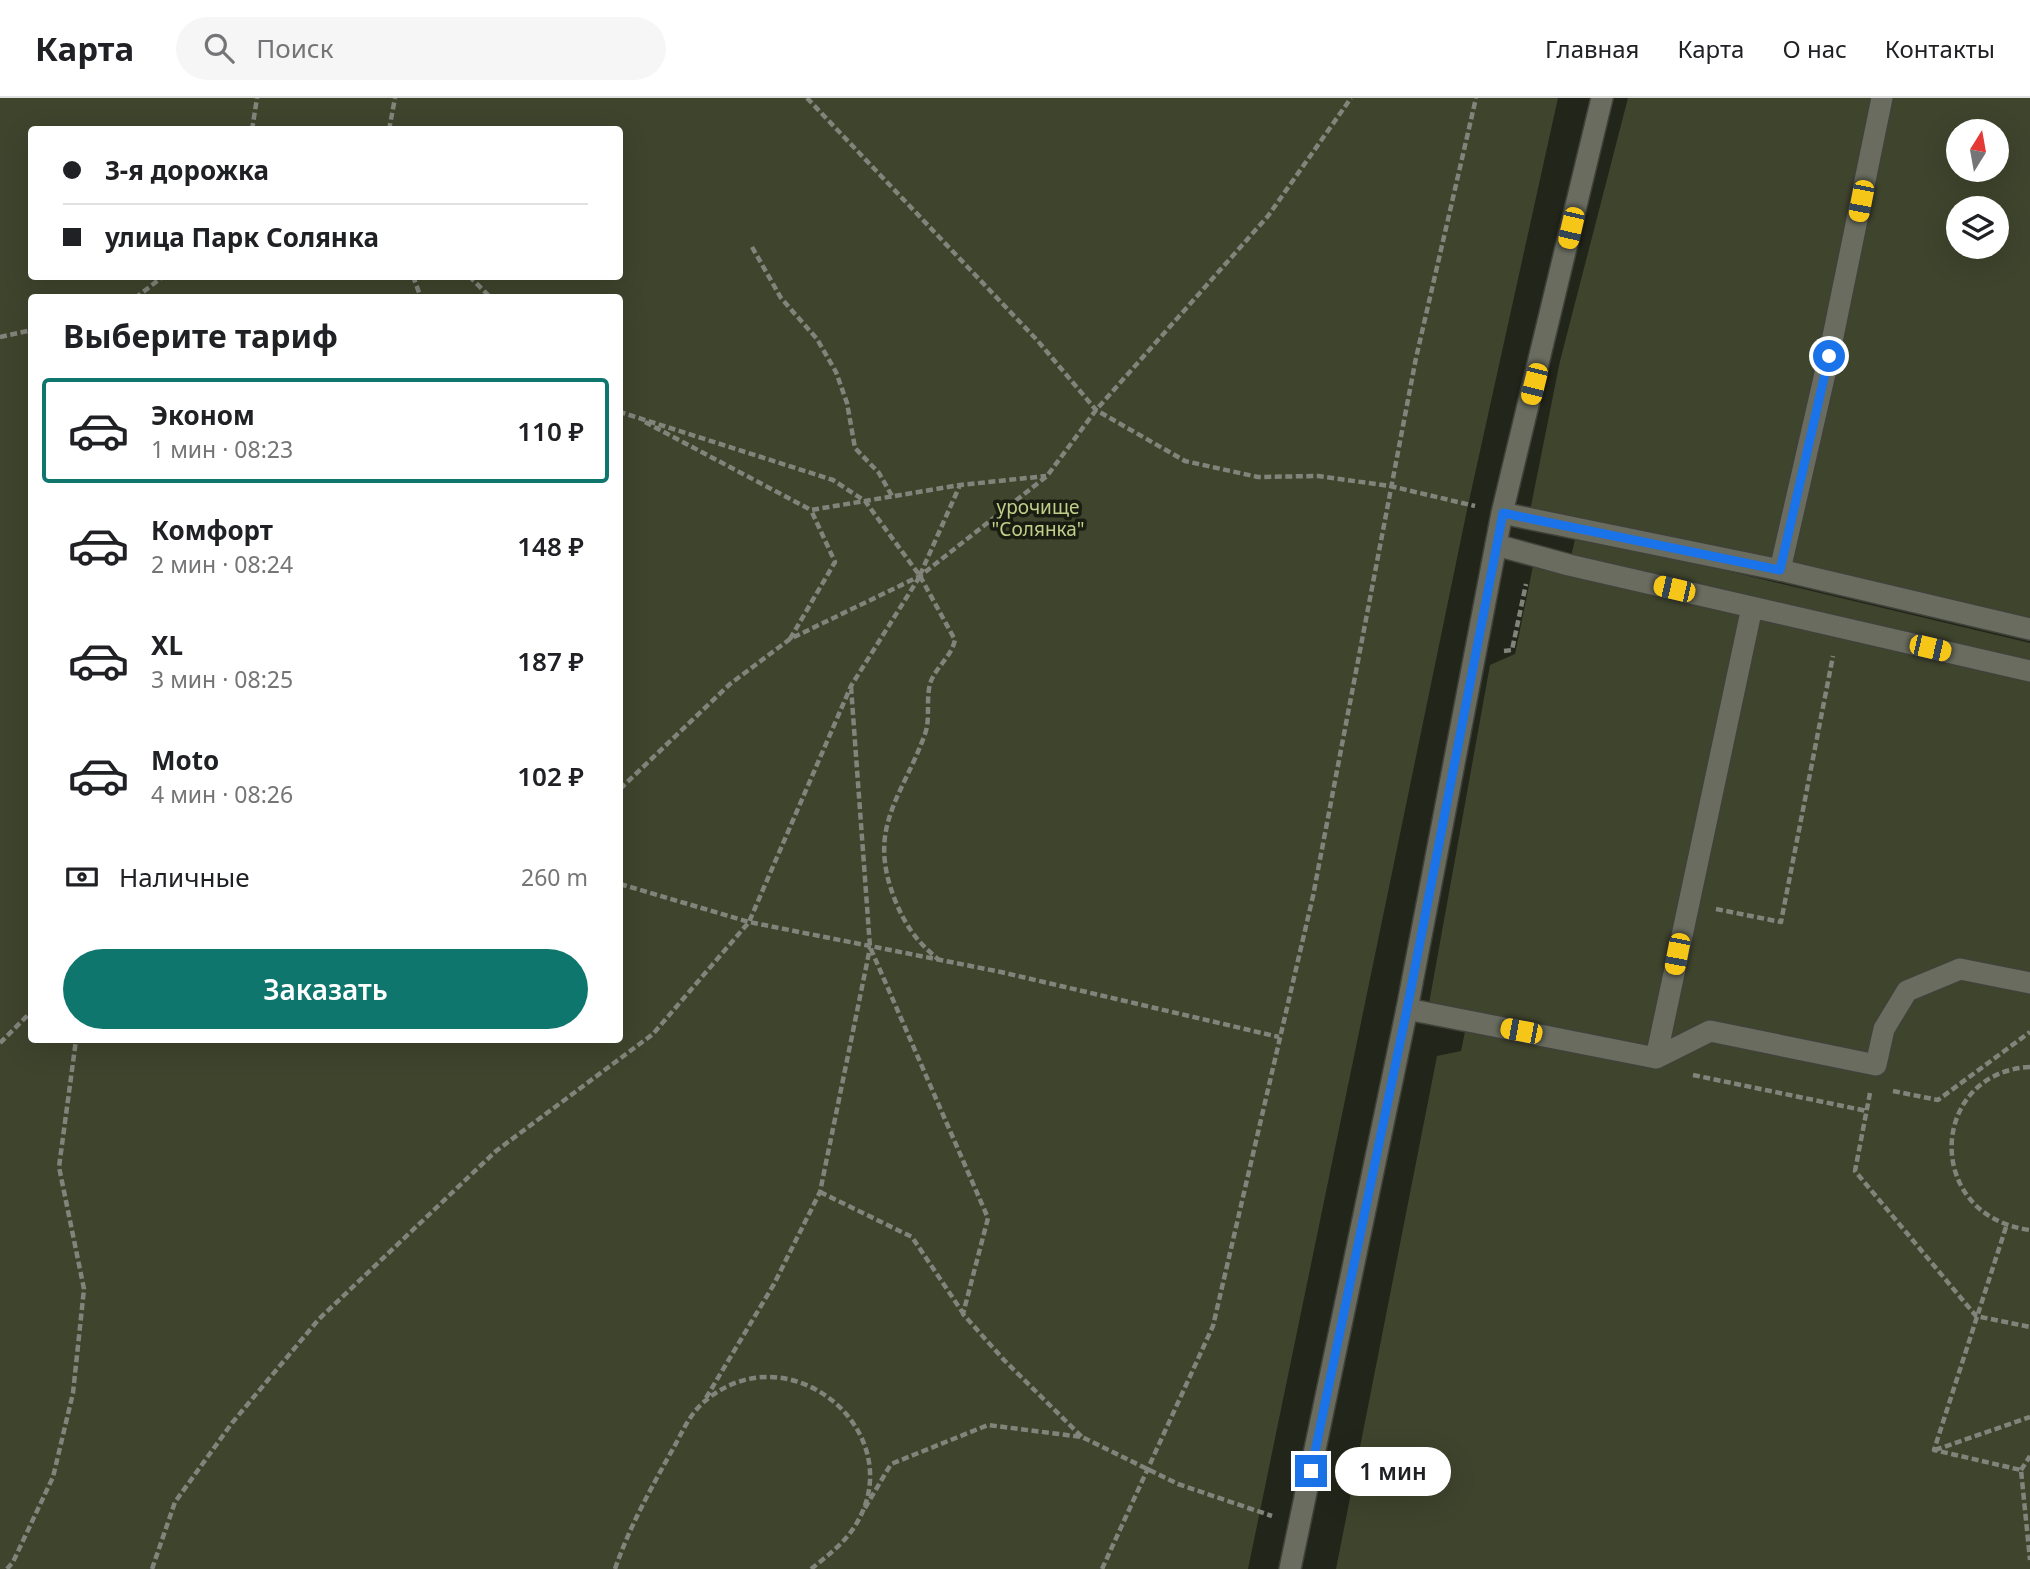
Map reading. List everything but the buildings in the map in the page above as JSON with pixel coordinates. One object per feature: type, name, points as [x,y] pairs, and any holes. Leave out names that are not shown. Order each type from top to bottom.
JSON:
[{"type":"street","points":[[1290,1569],[1407,1009],[1496,545],[1602,98]]},
{"type":"street","points":[[1780,570],[1829,356],[1882,98]]},
{"type":"street","points":[[1503,513],[1780,570],[2030,629]]},
{"type":"street","points":[[1496,545],[2030,671]]},
{"type":"street","points":[[1656,1058],[1752,607]]},
{"type":"street","points":[[1407,1009],[1656,1058],[1710,1031],[1876,1065],[1884,1029],[1908,991],[1960,970],[2030,983]]},
{"type":"path","points":[[253,126],[257,98]]},
{"type":"path","points":[[390,126],[396,98]]},
{"type":"path","points":[[807,98],[1037,340],[1096,410],[1185,461],[1258,477],[1318,476],[1390,486],[1503,513]]},
{"type":"path","points":[[623,786],[730,684],[790,639],[920,576],[1047,476],[1096,410],[1268,216],[1351,98]]},
{"type":"path","points":[[1102,1569],[1213,1326],[1313,896],[1390,486],[1476,98]]},
{"type":"path","points":[[752,247],[781,298],[817,339],[836,372],[847,403],[855,449],[879,473],[892,496]]},
{"type":"path","points":[[140,294],[158,280]]},
{"type":"path","points":[[473,280],[487,294]]},
{"type":"path","points":[[0,337],[28,331]]},
{"type":"path","points":[[623,412],[811,510],[961,485],[1047,476]]},
{"type":"path","points":[[634,417],[833,480],[866,501],[920,576],[955,640],[949,656],[933,677],[927,694],[926,731],[889,813],[882,863],[901,916],[922,946],[941,960]]},
{"type":"path","points":[[152,1569],[175,1502],[232,1423],[319,1318],[496,1151],[653,1034],[749,922],[851,686],[920,576],[961,485]]},
{"type":"path","points":[[790,639],[835,562],[811,510]]},
{"type":"path","points":[[1688,903],[1781,922],[1839,627]]},
{"type":"path","points":[[615,1569],[628,1529],[688,1420],[704,1402],[774,1284],[820,1192],[870,947],[851,686]]},
{"type":"path","points":[[623,885],[749,922],[941,960],[1279,1037]]},
{"type":"path","points":[[870,947],[988,1218],[963,1314]]},
{"type":"path","points":[[0,1043],[28,1016]]},
{"type":"path","points":[[1872,1086],[1938,1100],[2030,1032]]},
{"type":"path","points":[[7,1569],[13,1563],[53,1477],[73,1393],[84,1289],[59,1167],[76,1043]]},
{"type":"path","points":[[1656,1058],[1663,1069],[1867,1111]]},
{"type":"path","points":[[1876,1065],[1855,1171],[1976,1316],[2030,1327]]},
{"type":"path","points":[[2030,1066],[2010,1068],[1979,1084],[1956,1117],[1950,1146],[1956,1177],[1976,1208],[2006,1227],[2030,1230]]},
{"type":"path","points":[[820,1192],[912,1237],[963,1314],[1004,1360],[1082,1437],[1178,1484],[1299,1525]]},
{"type":"path","points":[[1934,1450],[2006,1227]]},
{"type":"path","points":[[704,1402],[724,1388],[746,1379],[769,1377],[792,1378],[833,1399],[855,1426],[867,1458],[867,1493],[854,1527]]},
{"type":"path","points":[[1934,1450],[2030,1417]]},
{"type":"path","points":[[811,1569],[839,1546],[854,1527],[891,1464],[988,1425],[1082,1437]]},
{"type":"path","points":[[1934,1450],[2021,1470]]},
{"type":"path","points":[[2030,1456],[2021,1470],[2030,1560]]},
{"type":"green space","name":"урочище \"Солянка\"","points":[[0,98],[1558,98],[1467,510],[1248,1569],[0,1569]]},
{"type":"green space","points":[[1628,98],[2030,98],[2030,626],[1529,516],[1560,361]]},
{"type":"green space","points":[[1576,535],[2030,643],[2030,1569],[1336,1569],[1437,1056],[1461,1051],[1468,1017],[1428,1009],[1490,665],[1515,654],[1533,566],[1567,574]]},
{"type":"route","points":[[1311,1471],[1407,1009],[1503,513],[1780,570],[1829,356]]}]
